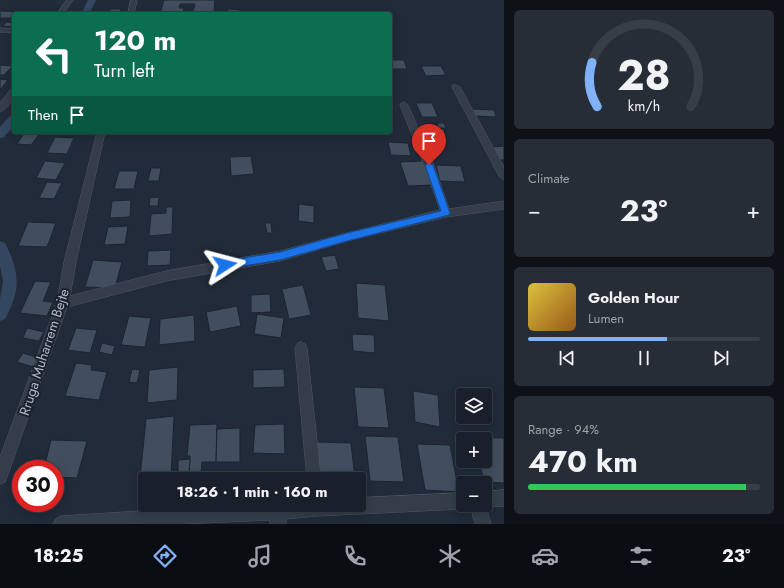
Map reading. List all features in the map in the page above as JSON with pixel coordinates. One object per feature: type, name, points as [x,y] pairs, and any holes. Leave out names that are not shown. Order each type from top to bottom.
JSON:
[{"type":"street","points":[[61,12],[70,0]]},
{"type":"street","points":[[131,12],[134,0]]},
{"type":"street","points":[[0,30],[12,31]]},
{"type":"street","points":[[456,87],[504,176]]},
{"type":"street","points":[[0,109],[12,94]]},
{"type":"street","points":[[404,105],[429,165],[446,213]]},
{"type":"street","name":"Rruga Muharrem Bejte","points":[[0,477],[63,303],[70,262],[102,134]]},
{"type":"street","points":[[63,303],[166,276],[280,256],[347,237],[446,213],[504,205]]},
{"type":"street","points":[[301,348],[313,472]]},
{"type":"street","points":[[492,499],[504,498]]},
{"type":"street","points":[[366,504],[456,501]]},
{"type":"street","points":[[61,524],[144,522],[234,513],[278,518],[297,512]]},
{"type":"street","points":[[480,512],[483,524]]},
{"type":"building","points":[[164,0],[215,0],[214,12],[193,12],[195,4],[180,4],[179,8],[184,8],[183,12],[161,12]]},
{"type":"building","points":[[111,9],[121,9],[120,12],[109,12]]},
{"type":"building","points":[[228,9],[240,10],[240,12],[227,12]]},
{"type":"building","points":[[0,11],[25,12],[12,12],[12,18],[0,18]]},
{"type":"building","points":[[6,22],[12,23],[12,27],[3,26]]},
{"type":"building","points":[[392,60],[404,60],[407,69],[392,69]]},
{"type":"building","points":[[0,65],[12,66],[4,75],[0,75]]},
{"type":"building","points":[[421,66],[441,66],[446,75],[426,76]]},
{"type":"building","points":[[0,79],[8,80],[0,90]]},
{"type":"building","points":[[416,103],[432,103],[438,117],[422,117]]},
{"type":"building","points":[[473,109],[494,110],[496,117],[475,116]]},
{"type":"building","points":[[437,123],[444,123],[446,128],[439,128]]},
{"type":"building","points":[[439,129],[444,129],[446,137],[440,137]]},
{"type":"building","points":[[24,134],[39,134],[31,145],[17,144]]},
{"type":"building","points":[[55,137],[74,138],[67,154],[47,153]]},
{"type":"building","points":[[388,142],[408,143],[411,156],[391,155]]},
{"type":"building","points":[[504,146],[504,160],[500,160],[493,147]]},
{"type":"building","points":[[251,156],[254,174],[231,176],[230,157]]},
{"type":"building","points":[[45,161],[65,163],[56,180],[36,178]]},
{"type":"building","points":[[423,161],[432,185],[408,186],[400,162]]},
{"type":"building","points":[[436,165],[461,166],[465,182],[440,181]]},
{"type":"building","points":[[151,168],[161,168],[159,181],[148,181]]},
{"type":"building","points":[[119,171],[138,171],[134,189],[114,189]]},
{"type":"building","points":[[47,182],[62,183],[54,199],[39,198]]},
{"type":"building","points":[[159,197],[158,206],[149,206],[150,198]]},
{"type":"building","points":[[131,200],[130,217],[110,218],[112,201]]},
{"type":"building","points":[[299,204],[314,206],[314,223],[298,221]]},
{"type":"building","points":[[166,207],[173,207],[172,234],[149,236],[151,214],[166,213]]},
{"type":"building","points":[[28,222],[56,223],[47,247],[18,246]]},
{"type":"building","points":[[265,223],[271,223],[272,233],[267,233]]},
{"type":"building","points":[[128,226],[125,244],[104,245],[108,227]]},
{"type":"building","points":[[171,250],[170,265],[147,266],[148,251]]},
{"type":"building","points":[[335,255],[339,269],[326,271],[321,257]]},
{"type":"building","points":[[93,260],[122,262],[115,288],[85,287]]},
{"type":"building","points":[[35,281],[51,282],[43,301],[53,302],[47,316],[20,313]]},
{"type":"building","points":[[356,283],[385,285],[389,321],[358,318]]},
{"type":"building","points":[[303,285],[311,315],[289,319],[282,289]]},
{"type":"building","points":[[270,294],[271,312],[251,313],[251,295]]},
{"type":"building","points":[[237,306],[241,326],[210,332],[206,312]]},
{"type":"building","points":[[257,314],[284,318],[281,338],[254,334]]},
{"type":"building","points":[[194,315],[195,341],[159,345],[160,319]]},
{"type":"building","points":[[129,316],[151,318],[145,347],[121,345]]},
{"type":"building","points":[[27,328],[44,332],[39,341],[23,338]]},
{"type":"building","points":[[76,328],[97,330],[90,353],[68,350]]},
{"type":"building","points":[[352,334],[374,335],[375,353],[353,351]]},
{"type":"building","points":[[102,343],[115,346],[112,355],[99,352]]},
{"type":"building","points":[[23,353],[39,358],[33,367],[17,362]]},
{"type":"building","points":[[76,363],[92,365],[91,370],[107,372],[99,400],[65,396]]},
{"type":"building","points":[[178,367],[177,400],[147,403],[149,370]]},
{"type":"building","points":[[132,369],[140,370],[137,383],[129,382]]},
{"type":"building","points":[[284,369],[285,387],[253,388],[253,370]]},
{"type":"building","points":[[354,387],[384,388],[389,428],[358,427]]},
{"type":"building","points":[[413,391],[438,395],[440,427],[415,422]]},
{"type":"building","points":[[174,416],[171,472],[141,472],[146,419]]},
{"type":"building","points":[[217,424],[216,462],[202,462],[201,472],[189,472],[190,456],[187,456],[190,425]]},
{"type":"building","points":[[284,424],[285,454],[253,453],[255,425]]},
{"type":"building","points":[[240,428],[240,462],[216,462],[217,429]]},
{"type":"building","points":[[365,436],[398,437],[404,482],[370,481]]},
{"type":"building","points":[[492,438],[504,438],[504,483],[492,482],[492,476],[483,476],[481,468],[492,468]]},
{"type":"building","points":[[51,440],[87,441],[77,478],[64,477],[64,460],[46,460]]},
{"type":"building","points":[[317,442],[351,443],[354,472],[319,472]]},
{"type":"building","points":[[417,444],[450,445],[456,476],[456,492],[425,490]]},
{"type":"building","points":[[190,459],[189,472],[178,472],[178,460]]},
{"type":"waterway","points":[[86,12],[92,0]]},
{"type":"waterway","points":[[0,134],[12,121]]},
{"type":"waterway","points":[[0,247],[7,265],[10,281],[8,296],[0,314]]},
{"type":"route","points":[[225,265],[280,256],[347,237],[446,213],[429,165]]}]
